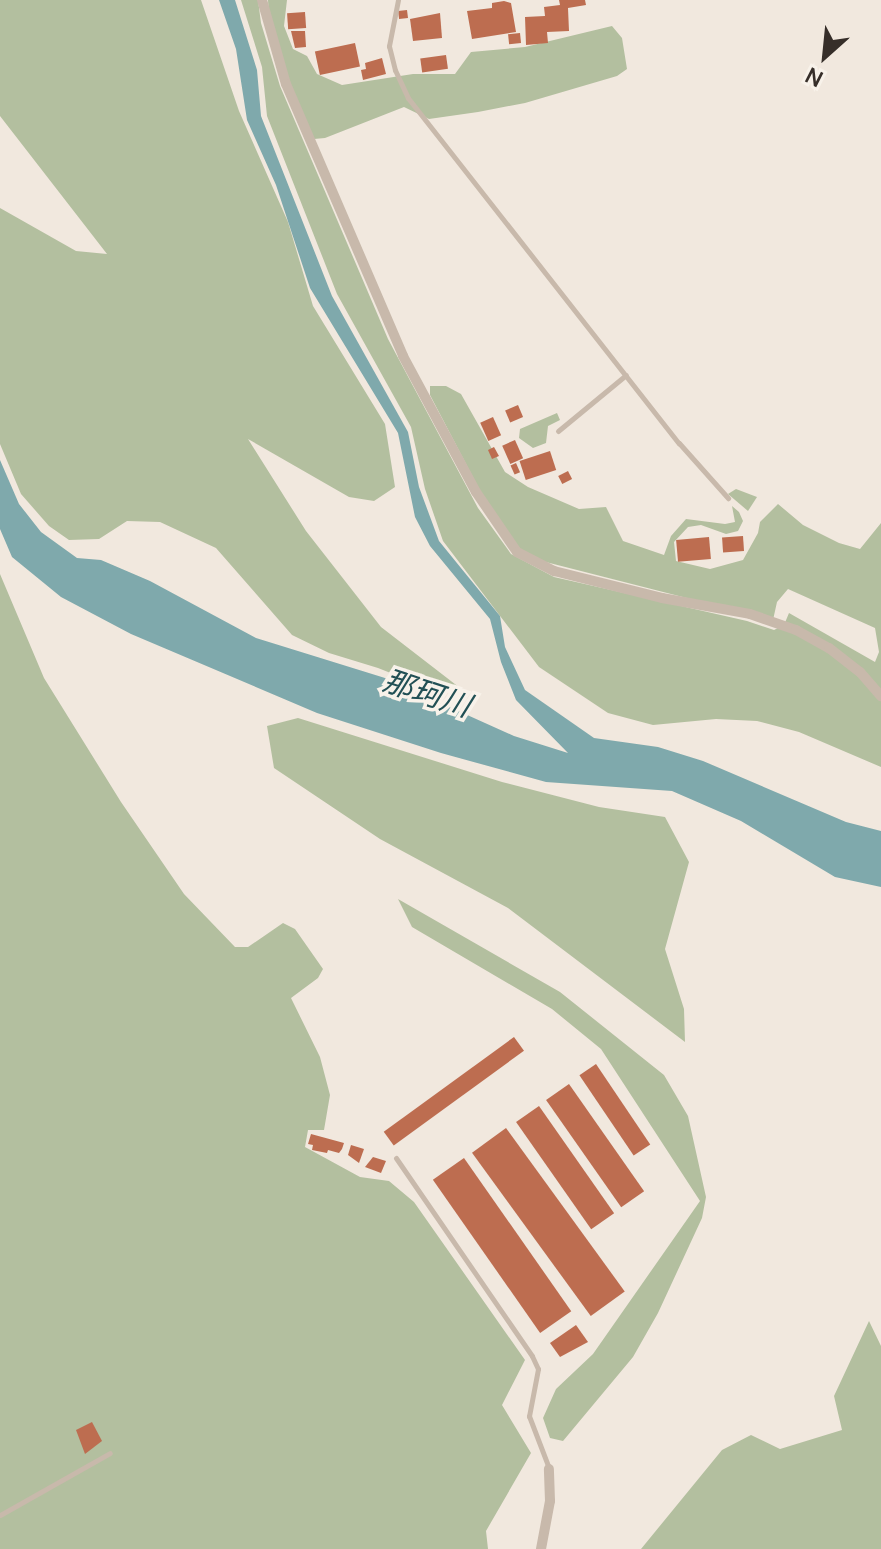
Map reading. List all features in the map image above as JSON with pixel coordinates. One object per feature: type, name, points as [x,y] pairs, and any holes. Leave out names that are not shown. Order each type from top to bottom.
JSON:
[{"type":"street","points":[[262,0],[286,84],[403,356],[476,492],[517,552],[554,571],[662,598],[750,614],[796,630],[829,648],[860,672],[881,696]]},
{"type":"street","points":[[541,1549],[550,1501],[549,1469]]},
{"type":"lane","points":[[398,0],[389,46],[395,70],[408,98],[706,476],[728,498]]},
{"type":"lane","points":[[558,431],[626,375]]},
{"type":"lane","points":[[396,1158],[532,1356],[538,1369],[529,1416],[549,1469]]},
{"type":"lane","points":[[0,1515],[110,1453]]},
{"type":"green space","points":[[0,0],[201,0],[239,111],[288,222],[313,306],[385,424],[395,487],[374,501],[349,497],[248,439],[306,531],[381,627],[460,688],[441,693],[329,653],[292,635],[216,548],[160,522],[127,521],[99,539],[69,540],[49,526],[21,494],[0,444],[0,208],[76,251],[107,254],[0,116]]},
{"type":"green space","points":[[241,0],[258,0],[261,23],[280,86],[388,339],[478,508],[511,554],[554,577],[747,621],[774,630],[784,625],[789,613],[875,662],[879,652],[875,628],[788,589],[777,602],[773,620],[534,559],[517,547],[489,508],[430,395],[430,386],[446,386],[461,394],[505,472],[528,487],[579,509],[606,507],[623,541],[664,555],[671,536],[686,519],[725,524],[735,522],[732,506],[739,512],[743,521],[738,531],[726,534],[701,525],[688,527],[674,542],[676,561],[710,569],[743,560],[758,533],[760,522],[778,504],[803,525],[839,543],[860,549],[881,523],[881,767],[799,732],[757,721],[716,719],[653,725],[608,713],[539,667],[443,541],[425,489],[411,427],[337,294],[267,116],[262,67]]},
{"type":"green space","points":[[268,0],[287,0],[284,26],[293,49],[307,56],[317,74],[342,85],[413,74],[455,74],[471,52],[525,47],[612,26],[622,38],[627,69],[617,76],[525,103],[478,112],[429,119],[404,107],[325,138],[314,139],[289,81],[269,19]]},
{"type":"green space","points":[[557,413],[560,420],[548,426],[546,443],[533,448],[519,438],[520,429]]},
{"type":"green space","points":[[736,489],[757,497],[748,511],[728,494]]},
{"type":"green space","points":[[0,574],[44,678],[121,802],[184,894],[235,947],[248,947],[283,923],[295,929],[323,969],[318,978],[291,998],[320,1057],[330,1095],[324,1130],[308,1130],[305,1147],[360,1177],[389,1181],[414,1202],[525,1360],[502,1405],[531,1453],[486,1531],[488,1549],[0,1549]]},
{"type":"green space","points":[[298,718],[502,782],[599,807],[665,817],[689,862],[665,949],[684,1009],[685,1042],[508,908],[380,839],[274,768],[267,726]]},
{"type":"green space","points":[[398,899],[560,992],[664,1075],[688,1116],[706,1197],[702,1218],[658,1313],[633,1357],[563,1441],[550,1438],[543,1418],[556,1389],[593,1354],[700,1201],[601,1049],[552,1009],[412,927]]},
{"type":"green space","points":[[869,1321],[881,1346],[881,1549],[641,1549],[722,1450],[751,1435],[780,1449],[842,1430],[834,1396]]},
{"type":"water","points":[[219,0],[235,0],[257,70],[261,116],[332,296],[408,432],[419,487],[439,541],[500,616],[505,647],[525,690],[594,738],[658,747],[703,761],[846,822],[881,831],[881,887],[835,877],[741,821],[672,791],[546,782],[441,753],[317,713],[131,634],[61,597],[12,557],[0,529],[0,460],[19,504],[41,532],[77,558],[101,560],[150,581],[256,638],[385,678],[514,736],[568,753],[516,700],[501,662],[490,619],[430,546],[415,517],[398,433],[310,288],[276,185],[247,120],[236,49]]},
{"type":"building","points":[[559,0],[585,0],[586,5],[568,8],[569,31],[547,32],[548,43],[526,45],[525,17],[545,16],[544,7],[560,5]]},
{"type":"building","points":[[492,3],[511,3],[516,32],[472,39],[467,11],[492,8]]},
{"type":"building","points":[[407,10],[408,18],[399,19],[398,11]]},
{"type":"building","points":[[305,12],[306,28],[288,29],[287,13]]},
{"type":"building","points":[[440,13],[442,38],[413,41],[410,19]]},
{"type":"building","points":[[291,31],[305,31],[306,47],[295,48]]},
{"type":"building","points":[[520,33],[521,43],[509,44],[508,34]]},
{"type":"building","points":[[355,43],[360,66],[320,75],[315,52]]},
{"type":"building","points":[[446,55],[448,69],[422,72],[420,59]]},
{"type":"building","points":[[382,58],[386,74],[363,80],[361,70],[366,69],[365,63]]},
{"type":"building","points":[[518,405],[523,417],[510,422],[505,410]]},
{"type":"building","points":[[493,417],[501,435],[488,441],[480,423]]},
{"type":"building","points":[[515,440],[523,458],[510,464],[502,446]]},
{"type":"building","points":[[494,447],[499,456],[492,459],[488,450]]},
{"type":"building","points":[[550,451],[556,470],[526,480],[520,461]]},
{"type":"building","points":[[516,463],[520,472],[515,475],[511,465]]},
{"type":"building","points":[[568,471],[572,479],[562,484],[558,476]]},
{"type":"building","points":[[743,536],[744,551],[723,552],[722,537]]},
{"type":"building","points":[[709,537],[711,559],[678,562],[676,540]]},
{"type":"building","points":[[514,1037],[524,1051],[394,1145],[384,1132]]},
{"type":"building","points":[[596,1064],[650,1144],[634,1156],[579,1075]]},
{"type":"building","points":[[569,1084],[644,1191],[621,1207],[546,1100]]},
{"type":"building","points":[[539,1106],[614,1213],[591,1229],[516,1122]]},
{"type":"building","points":[[506,1128],[625,1291],[591,1316],[472,1153]]},
{"type":"building","points":[[311,1134],[344,1143],[342,1149],[339,1153],[312,1150],[313,1145],[308,1144]]},
{"type":"building","points":[[351,1145],[364,1149],[359,1163],[348,1155]]},
{"type":"building","points":[[373,1157],[386,1161],[381,1173],[365,1167]]},
{"type":"building","points":[[464,1158],[571,1311],[540,1333],[433,1180]]},
{"type":"building","points":[[576,1325],[588,1342],[560,1357],[550,1343]]},
{"type":"building","points":[[92,1422],[102,1441],[85,1454],[76,1430]]},
{"type":"water label","name":"那珂川","points":[[427,693]]}]
